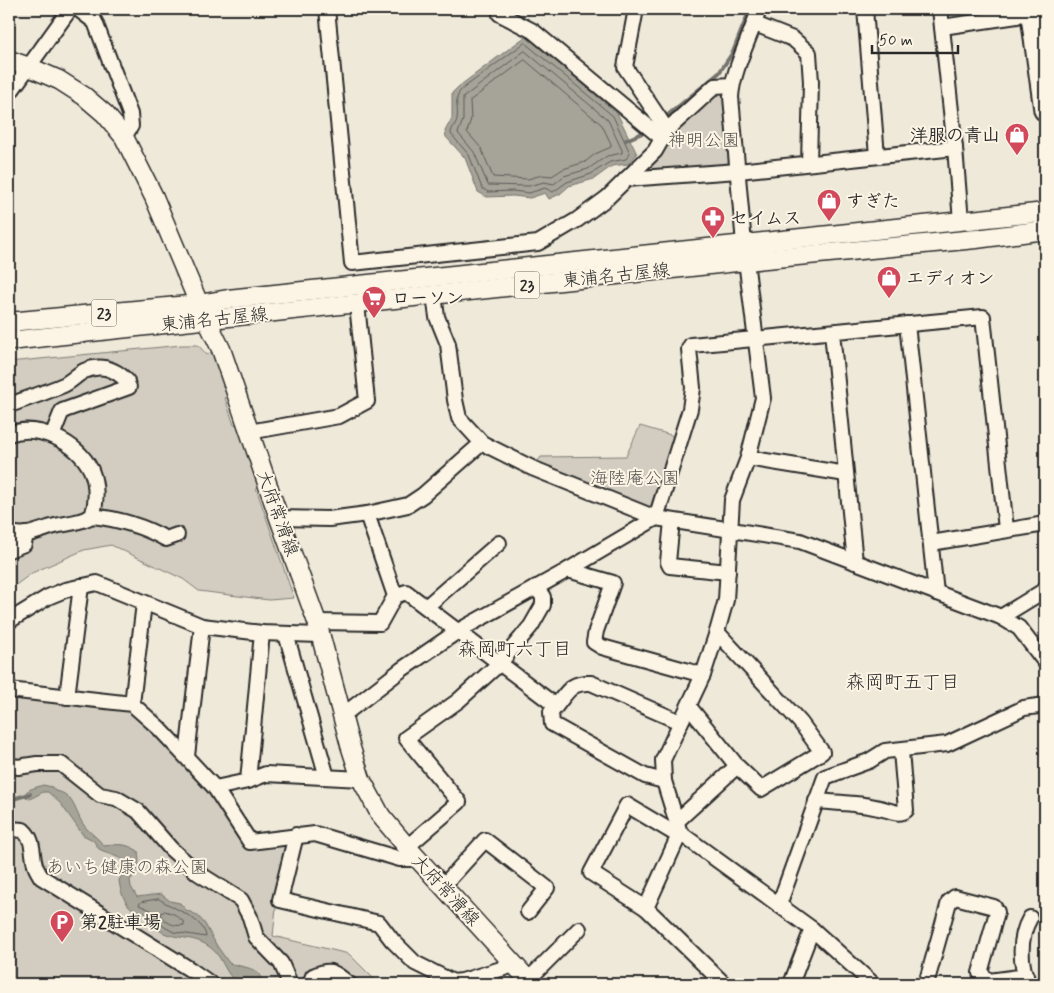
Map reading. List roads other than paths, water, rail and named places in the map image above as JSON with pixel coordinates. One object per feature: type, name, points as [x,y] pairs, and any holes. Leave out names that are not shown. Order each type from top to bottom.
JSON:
[{"type":"highway","points":[[1031,9],[1045,110]]},
{"type":"main road","name":"大府常滑線","points":[[9,60],[59,80],[84,96],[105,114],[124,137],[154,197],[199,304],[221,349],[318,629],[360,780],[381,816],[412,853],[530,982]]},
{"type":"main road","name":"東浦名古屋線","points":[[9,341],[434,296],[961,220],[1045,212]]},
{"type":"main road","name":"東浦名古屋線","points":[[9,322],[199,304],[228,299],[745,252],[976,238],[1045,230]]},
{"type":"street","points":[[9,94],[70,9]]},
{"type":"street","points":[[78,9],[95,22],[130,114],[131,126],[124,137]]},
{"type":"street","points":[[326,9],[352,263],[538,244],[577,220],[607,198],[656,151],[665,134],[715,86],[732,85]]},
{"type":"street","points":[[500,9],[500,14],[533,31],[665,134]]},
{"type":"street","points":[[636,9],[625,67],[665,134]]},
{"type":"street","points":[[679,830],[664,781],[664,760],[680,722],[690,708],[704,675],[726,600],[732,500],[748,458],[763,398],[745,252],[731,112],[732,85],[759,9]]},
{"type":"street","points":[[865,9],[877,156]]},
{"type":"street","points":[[940,9],[961,220]]},
{"type":"street","points":[[942,27],[1017,16],[1012,9]]},
{"type":"street","points":[[755,24],[793,39],[810,53],[809,163]]},
{"type":"street","points":[[626,179],[738,171],[955,148]]},
{"type":"street","points":[[434,296],[437,316],[448,344],[454,400],[459,418],[482,443],[532,468],[656,518],[800,541],[1001,617],[1019,628],[1045,662]]},
{"type":"street","points":[[249,432],[339,416],[367,401],[357,304]]},
{"type":"street","points":[[342,716],[401,670],[458,630],[568,570],[656,518],[690,409],[693,388],[689,349],[691,345],[983,317],[1006,530]]},
{"type":"street","points":[[907,324],[936,593]]},
{"type":"street","points":[[832,332],[856,562]]},
{"type":"street","points":[[9,405],[63,386],[84,371],[92,369],[106,368],[116,371],[128,384],[62,411],[52,436]]},
{"type":"street","points":[[9,434],[36,430],[67,444],[81,456],[91,471],[96,503],[92,516]]},
{"type":"street","points":[[279,518],[330,519],[367,514],[408,505],[423,495],[482,443]]},
{"type":"street","points":[[748,458],[846,474]]},
{"type":"street","points":[[367,514],[395,596]]},
{"type":"street","points":[[9,532],[34,534],[51,527],[73,524],[92,516],[114,518],[148,529],[166,539],[177,535]]},
{"type":"street","points":[[672,521],[668,562],[670,566],[728,572]]},
{"type":"street","points":[[931,543],[1006,530],[1045,527]]},
{"type":"street","points":[[9,550],[24,544],[26,534]]},
{"type":"street","points":[[427,606],[499,543]]},
{"type":"street","points":[[568,570],[613,583],[594,642],[602,647],[704,675]]},
{"type":"street","points":[[9,621],[48,597],[65,590],[97,583],[202,626],[286,634],[380,623],[395,596],[406,592],[427,606],[556,706]]},
{"type":"street","points":[[67,697],[81,586]]},
{"type":"street","points":[[9,690],[132,704],[187,756],[216,788],[250,842],[315,834],[400,860],[412,853],[459,802],[406,738],[458,701],[500,663],[531,626],[543,605],[543,597],[536,587]]},
{"type":"street","points":[[1001,617],[1045,590]]},
{"type":"street","points":[[132,704],[144,603]]},
{"type":"street","points":[[187,756],[202,626]]},
{"type":"street","points":[[690,708],[737,766],[761,789],[822,752],[800,722],[717,632]]},
{"type":"street","points":[[248,781],[262,633]]},
{"type":"street","points":[[286,634],[327,777]]},
{"type":"street","points":[[664,781],[645,776],[552,724],[551,712],[572,686],[591,683],[680,722]]},
{"type":"street","points":[[779,905],[825,777],[869,761],[885,751],[901,751],[948,744],[1024,708],[1045,706]]},
{"type":"street","points":[[816,801],[876,807],[899,813],[904,812],[906,810],[901,751]]},
{"type":"street","points":[[9,766],[61,764],[100,795],[116,798],[138,811],[171,849],[198,872],[241,900],[250,917],[256,936],[281,963],[288,979],[288,984]]},
{"type":"street","points":[[646,908],[679,830],[737,766]]},
{"type":"street","points":[[216,788],[248,781],[266,774],[360,780]]},
{"type":"street","points":[[724,984],[646,908],[591,873],[627,805],[679,830],[812,929],[873,984]]},
{"type":"street","points":[[9,828],[24,830],[30,836],[35,867],[41,877],[211,984]]},
{"type":"street","points":[[296,835],[280,900],[379,923],[392,940],[415,963],[453,982],[472,982],[514,965]]},
{"type":"street","points":[[442,886],[485,840],[547,888],[528,912]]},
{"type":"street","points":[[926,984],[949,902],[955,897],[994,907],[997,912],[980,973],[989,982],[1027,980],[1021,942],[1024,927],[1030,918]]},
{"type":"street","points":[[530,982],[579,929]]},
{"type":"street","points":[[791,984],[812,929]]},
{"type":"street","points":[[310,984],[313,976],[324,971],[334,972],[349,984]]},
{"type":"water","points":[[526,36],[617,113],[637,154],[628,164],[612,166],[594,179],[569,186],[560,194],[549,199],[545,193],[530,198],[513,196],[487,197],[478,192],[465,158],[446,137],[445,131],[452,118],[452,93]]},
{"type":"water","points":[[43,785],[52,787],[55,791],[67,796],[83,824],[104,846],[122,845],[138,851],[138,867],[130,880],[131,887],[137,897],[161,894],[170,901],[180,903],[186,910],[197,915],[205,924],[229,963],[255,971],[259,974],[262,984],[238,984],[228,973],[219,956],[209,946],[201,942],[164,933],[153,923],[150,915],[136,911],[131,907],[123,896],[119,880],[123,874],[124,860],[99,849],[93,840],[83,835],[61,804],[48,792],[43,792],[30,799],[26,798],[26,792]]},
{"type":"waterway","points":[[663,119],[719,73],[733,52],[750,9]]},
{"type":"waterway","points":[[626,140],[647,131]]},
{"type":"waterway","points":[[9,798],[13,799],[30,794]]},
{"type":"place","name":"洋服の青山","points":[[1017,156]]},
{"type":"place","name":"すぎた","points":[[829,222]]},
{"type":"place","name":"セイムス","points":[[713,239]]},
{"type":"place","name":"エディオン","points":[[889,299]]},
{"type":"place","name":"ローソン","points":[[374,319]]},
{"type":"place","name":"第2駐車場","points":[[62,943]]},
{"type":"district","name":"森岡町六丁目","points":[[515,648]]},
{"type":"district","name":"森岡町五丁目","points":[[903,681]]},
{"type":"park label","name":"神明公園","points":[[704,140]]},
{"type":"park label","name":"海陸庵公園","points":[[635,478]]},
{"type":"park label","name":"あいち健康の森公園","points":[[127,867]]}]
